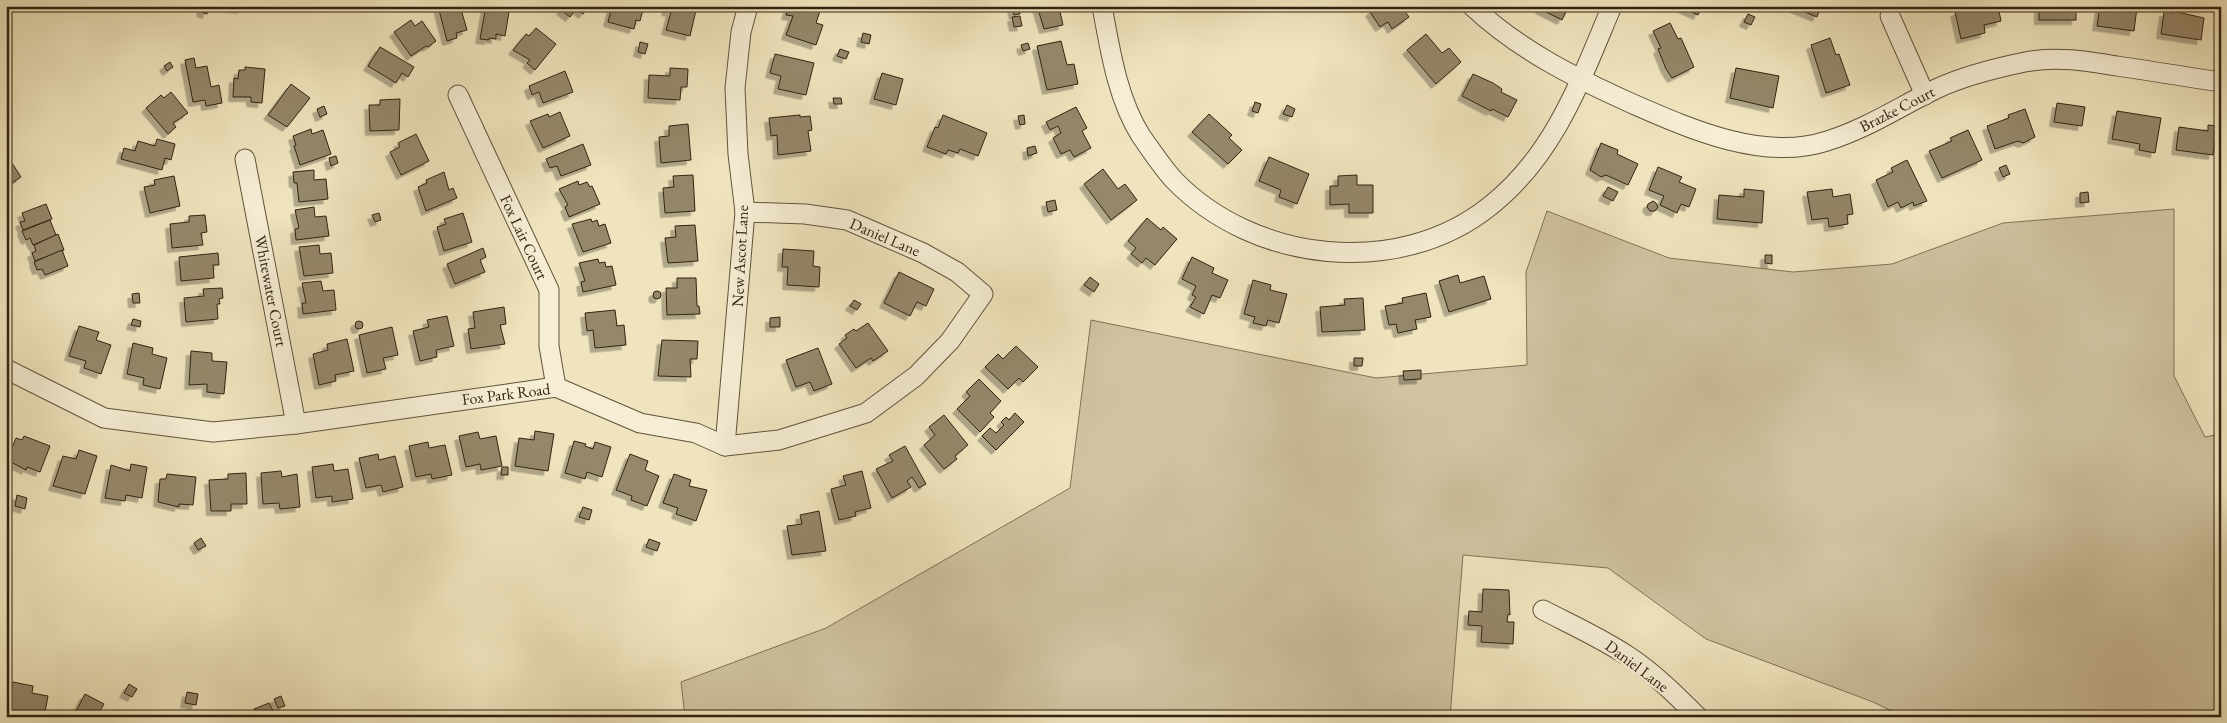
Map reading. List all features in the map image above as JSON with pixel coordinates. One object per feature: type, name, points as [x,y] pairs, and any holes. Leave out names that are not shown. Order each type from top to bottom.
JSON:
[{"type":"street","name":"New Ascot Lane","points":[[726,446],[745,212],[738,154],[736,88],[741,32],[748,6]]},
{"type":"street","points":[[1102,6],[1117,76],[1126,104],[1140,134],[1174,180],[1207,207],[1232,223],[1287,245],[1346,254],[1402,247],[1432,239],[1467,224],[1492,206],[1542,153],[1565,115],[1582,80],[1612,6]]},
{"type":"street","name":"Brazke Court","points":[[1472,6],[1510,38],[1540,58],[1582,80],[1673,122],[1709,136],[1736,142],[1791,147],[1826,142],[1877,121],[1937,88],[1976,75],[2026,62],[2071,59],[2221,82]]},
{"type":"street","points":[[1890,16],[1925,95]]},
{"type":"street","name":"Fox Lair Court","points":[[458,95],[549,290],[549,346],[556,387]]},
{"type":"street","name":"Whitewater Court","points":[[245,159],[296,424]]},
{"type":"street","name":"Daniel Lane","points":[[745,212],[805,214],[847,220],[923,253],[957,272],[983,294]]},
{"type":"street","name":"Fox Park Road","points":[[6,369],[104,418],[213,432],[296,424],[556,387],[640,423],[696,433],[726,446],[779,440],[866,413],[916,376],[950,341],[983,294]]},
{"type":"street","name":"Daniel Lane","points":[[1543,610],[1601,639],[1630,657],[1698,717]]},
{"type":"shaded area","points":[[2174,209],[2174,376],[2205,437],[2221,434],[2221,717],[1904,717],[1873,702],[1706,639],[1608,568],[1463,555],[1450,717],[685,717],[681,682],[826,628],[1070,488],[1091,320],[1376,378],[1527,365],[1526,272],[1547,211],[1669,258],[1793,272],[1892,264],[2003,223]]},
{"type":"building","points":[[202,6],[209,7],[207,14],[201,12]]},
{"type":"building","points":[[218,6],[243,6],[242,9]]},
{"type":"building","points":[[438,6],[460,6],[467,30],[456,33],[457,38],[447,41]]},
{"type":"building","points":[[486,6],[510,6],[505,36],[496,34],[496,39],[480,39]]},
{"type":"building","points":[[564,6],[574,6],[577,8],[570,17],[561,10]]},
{"type":"building","points":[[574,6],[590,6],[583,14]]},
{"type":"building","points":[[612,6],[644,6],[640,21],[636,20],[634,29],[608,22]]},
{"type":"building","points":[[667,6],[697,6],[690,36],[666,30],[671,12],[666,11]]},
{"type":"building","points":[[789,6],[821,8],[816,23],[823,25],[816,45],[786,35],[793,16],[786,15]]},
{"type":"building","points":[[1019,6],[1020,14],[1014,15],[1012,7]]},
{"type":"building","points":[[1037,6],[1062,6],[1059,7],[1063,25],[1044,29]]},
{"type":"building","points":[[1377,6],[1401,6],[1409,17],[1392,29],[1388,22],[1380,27],[1370,12]]},
{"type":"building","points":[[1540,6],[1569,6],[1562,20],[1540,9]]},
{"type":"building","points":[[1678,6],[1702,6],[1698,15]]},
{"type":"building","points":[[1790,6],[1821,6],[1817,17]]},
{"type":"building","points":[[1970,6],[1998,6],[2001,21],[1984,25],[1985,33],[1961,39],[1955,12]]},
{"type":"building","points":[[2039,6],[2076,6],[2076,20],[2039,20]]},
{"type":"building","points":[[2100,6],[2137,7],[2134,31],[2097,26]]},
{"type":"building","points":[[2173,11],[2204,18],[2201,40],[2161,34],[2164,12],[2173,13]]},
{"type":"building","points":[[1748,14],[1755,17],[1751,25],[1744,22]]},
{"type":"building","points":[[1020,16],[1022,26],[1014,27],[1012,17]]},
{"type":"building","points":[[411,20],[415,26],[422,21],[436,41],[411,56],[394,32]]},
{"type":"building","points":[[1670,23],[1678,39],[1681,38],[1694,67],[1672,78],[1666,69],[1658,49],[1661,48],[1653,31]]},
{"type":"building","points":[[536,28],[556,44],[535,70],[527,63],[530,60],[513,50],[526,34],[529,36]]},
{"type":"building","points":[[863,33],[871,35],[869,44],[861,42]]},
{"type":"building","points":[[1426,34],[1442,53],[1449,48],[1461,62],[1436,84],[1407,50]]},
{"type":"building","points":[[1830,38],[1836,55],[1839,54],[1850,85],[1826,93],[1811,45]]},
{"type":"building","points":[[1061,41],[1067,65],[1074,64],[1078,84],[1047,90],[1037,46]]},
{"type":"building","points":[[640,42],[648,44],[645,54],[638,52]]},
{"type":"building","points":[[1028,43],[1030,49],[1023,51],[1021,45]]},
{"type":"building","points":[[380,47],[414,67],[408,77],[402,73],[396,83],[368,66]]},
{"type":"building","points":[[840,49],[849,52],[846,59],[837,56]]},
{"type":"building","points":[[775,54],[814,63],[806,95],[778,89],[781,76],[770,73]]},
{"type":"building","points":[[194,58],[196,68],[207,66],[211,87],[219,85],[222,103],[206,106],[205,100],[193,102],[185,60]]},
{"type":"building","points":[[170,62],[173,67],[167,71],[164,66]]},
{"type":"building","points":[[245,67],[265,69],[262,103],[251,102],[251,97],[233,97],[234,78],[238,79],[239,70],[245,70]]},
{"type":"building","points":[[670,68],[688,69],[687,87],[681,87],[680,100],[648,98],[649,75],[670,76]]},
{"type":"building","points":[[1736,68],[1779,76],[1773,108],[1730,98]]},
{"type":"building","points":[[565,71],[573,92],[543,103],[539,92],[532,95],[529,86]]},
{"type":"building","points":[[882,73],[903,79],[896,105],[874,99]]},
{"type":"building","points":[[1473,74],[1493,83],[1502,89],[1501,92],[1517,100],[1508,117],[1492,109],[1491,111],[1462,96]]},
{"type":"building","points":[[291,84],[310,98],[287,127],[268,115]]},
{"type":"building","points":[[171,92],[188,113],[173,123],[176,127],[168,134],[146,108],[161,95],[164,98]]},
{"type":"building","points":[[833,98],[841,98],[842,104],[834,104]]},
{"type":"building","points":[[400,99],[399,130],[370,131],[369,105],[380,105],[380,100]]},
{"type":"building","points":[[1255,102],[1261,104],[1258,113],[1252,111]]},
{"type":"building","points":[[2057,103],[2085,107],[2082,126],[2054,122]]},
{"type":"building","points":[[1287,105],[1295,109],[1292,117],[1283,114]]},
{"type":"building","points":[[324,106],[327,114],[320,117],[317,109]]},
{"type":"building","points":[[1076,107],[1087,128],[1082,131],[1091,148],[1074,157],[1070,150],[1061,154],[1053,138],[1061,133],[1058,126],[1050,130],[1046,122]]},
{"type":"building","points":[[2025,109],[2035,137],[2023,143],[2018,141],[1995,149],[1987,126],[2009,118],[2008,115]]},
{"type":"building","points":[[2117,111],[2161,118],[2155,153],[2139,150],[2140,144],[2112,139]]},
{"type":"building","points":[[560,112],[570,136],[543,148],[530,121],[548,114],[549,117]]},
{"type":"building","points":[[1209,114],[1232,135],[1229,138],[1242,150],[1228,164],[1192,132]]},
{"type":"building","points":[[800,115],[800,117],[810,116],[812,130],[808,131],[811,151],[778,155],[777,135],[771,136],[769,118]]},
{"type":"building","points":[[943,115],[987,133],[978,156],[960,149],[958,153],[948,150],[946,154],[927,147],[935,127],[938,128]]},
{"type":"building","points":[[1024,115],[1025,124],[1020,125],[1018,116]]},
{"type":"building","points":[[688,124],[691,160],[661,163],[659,137],[669,136],[669,126]]},
{"type":"building","points":[[2208,125],[2217,126],[2213,155],[2176,150],[2179,127],[2208,131]]},
{"type":"building","points":[[311,129],[312,134],[323,130],[331,154],[300,165],[293,136]]},
{"type":"building","points":[[1968,130],[1982,160],[1942,178],[1929,151],[1952,141],[1950,138]]},
{"type":"building","points":[[416,134],[429,161],[401,175],[390,152],[400,147],[398,143]]},
{"type":"building","points":[[157,139],[175,144],[171,160],[165,158],[162,170],[121,159],[124,148],[135,151],[138,141],[155,146]]},
{"type":"building","points":[[1601,143],[1618,150],[1617,154],[1638,164],[1628,185],[1606,175],[1601,177],[1590,170]]},
{"type":"building","points":[[583,144],[591,165],[561,176],[557,166],[550,168],[546,159]]},
{"type":"building","points":[[1035,146],[1037,153],[1028,156],[1027,148]]},
{"type":"building","points":[[336,156],[338,163],[331,166],[329,158]]},
{"type":"building","points":[[1269,157],[1309,174],[1297,204],[1279,197],[1281,190],[1259,181]]},
{"type":"building","points":[[1907,160],[1927,201],[1914,206],[1913,202],[1901,208],[1898,202],[1888,207],[1876,180],[1893,172],[1891,168]]},
{"type":"building","points":[[12,163],[21,177],[6,187],[6,167]]},
{"type":"building","points":[[2006,165],[2010,174],[2003,177],[1999,168]]},
{"type":"building","points":[[1658,167],[1682,177],[1679,182],[1696,189],[1689,207],[1681,204],[1677,213],[1660,205],[1664,196],[1649,190]]},
{"type":"building","points":[[1103,169],[1118,189],[1125,184],[1137,200],[1111,220],[1084,184]]},
{"type":"building","points":[[314,170],[314,180],[326,179],[328,199],[299,202],[297,183],[294,183],[293,172]]},
{"type":"building","points":[[444,172],[449,190],[453,188],[457,198],[426,211],[418,187],[427,183],[426,180]]},
{"type":"building","points":[[693,175],[695,211],[665,213],[663,188],[674,187],[673,176]]},
{"type":"building","points":[[1357,175],[1357,185],[1373,185],[1373,213],[1349,213],[1349,204],[1330,205],[1330,186],[1338,186],[1338,176]]},
{"type":"building","points":[[174,176],[180,206],[150,213],[144,187],[155,185],[154,180]]},
{"type":"building","points":[[578,181],[579,185],[587,182],[590,187],[592,186],[600,204],[569,217],[565,207],[568,205],[559,189]]},
{"type":"building","points":[[1608,187],[1618,192],[1613,201],[1603,196]]},
{"type":"building","points":[[1744,189],[1764,191],[1762,223],[1717,219],[1719,195],[1744,197]]},
{"type":"building","points":[[1832,189],[1833,197],[1850,194],[1853,214],[1847,215],[1848,224],[1829,227],[1828,218],[1812,220],[1807,192]]},
{"type":"building","points":[[2088,192],[2089,202],[2080,203],[2080,193]]},
{"type":"building","points":[[1055,200],[1057,210],[1048,212],[1046,202]]},
{"type":"building","points":[[1653,201],[1658,207],[1655,211],[1650,211],[1647,207]]},
{"type":"building","points":[[46,204],[52,219],[23,230],[20,222],[25,221],[22,213]]},
{"type":"building","points":[[314,207],[315,217],[326,216],[329,236],[296,240],[295,229],[299,228],[295,210]]},
{"type":"building","points":[[379,213],[381,220],[375,222],[372,215]]},
{"type":"building","points":[[463,213],[472,242],[444,251],[437,227],[446,224],[444,219]]},
{"type":"building","points":[[205,215],[207,232],[201,233],[203,245],[172,248],[170,224],[189,222],[189,216]]},
{"type":"building","points":[[1147,218],[1161,230],[1163,227],[1177,239],[1155,265],[1146,258],[1142,263],[1131,254],[1136,248],[1128,241]]},
{"type":"building","points":[[591,219],[592,222],[597,220],[599,226],[605,224],[611,243],[583,252],[572,224]]},
{"type":"building","points":[[50,220],[56,235],[33,245],[30,238],[26,240],[22,231]]},
{"type":"building","points":[[695,225],[698,261],[668,263],[665,238],[676,237],[675,226]]},
{"type":"building","points":[[58,234],[64,250],[35,261],[32,253],[36,251],[34,245]]},
{"type":"building","points":[[319,245],[320,254],[331,253],[333,273],[304,276],[299,247]]},
{"type":"building","points":[[483,248],[486,257],[480,260],[485,272],[455,284],[447,264]]},
{"type":"building","points":[[783,249],[814,251],[813,266],[820,267],[819,287],[787,285],[788,267],[782,267]]},
{"type":"building","points":[[62,250],[68,266],[45,275],[42,269],[37,270],[34,262]]},
{"type":"building","points":[[218,253],[219,265],[213,265],[214,278],[181,281],[179,257]]},
{"type":"building","points":[[1765,255],[1772,255],[1772,264],[1765,263]]},
{"type":"building","points":[[1192,257],[1214,268],[1212,273],[1228,280],[1220,298],[1212,295],[1204,314],[1190,307],[1196,297],[1192,295],[1196,286],[1182,279]]},
{"type":"building","points":[[598,259],[599,263],[605,262],[606,267],[612,266],[616,285],[583,292],[581,282],[585,281],[579,263]]},
{"type":"building","points":[[899,272],[934,289],[926,306],[917,302],[910,316],[884,303]]},
{"type":"building","points":[[1458,275],[1460,283],[1484,276],[1491,299],[1449,312],[1439,281]]},
{"type":"building","points":[[1090,277],[1099,284],[1094,292],[1084,285]]},
{"type":"building","points":[[677,278],[696,278],[697,306],[699,306],[700,314],[667,315],[666,288],[677,288]]},
{"type":"building","points":[[1253,280],[1271,285],[1270,290],[1287,294],[1279,323],[1268,320],[1266,326],[1253,323],[1255,317],[1244,314]]},
{"type":"building","points":[[321,281],[323,291],[334,290],[336,310],[303,314],[302,303],[306,303],[302,283]]},
{"type":"building","points":[[222,288],[223,298],[219,299],[220,304],[217,304],[218,319],[186,322],[184,298],[204,296],[203,289]]},
{"type":"building","points":[[657,291],[661,295],[657,299],[653,295]]},
{"type":"building","points":[[139,293],[140,303],[133,303],[132,294]]},
{"type":"building","points":[[1426,293],[1431,317],[1415,320],[1417,329],[1398,333],[1396,324],[1389,325],[1385,306],[1403,303],[1402,298]]},
{"type":"building","points":[[1363,298],[1365,330],[1322,332],[1320,307],[1345,305],[1344,299]]},
{"type":"building","points":[[854,300],[861,304],[857,310],[850,306]]},
{"type":"building","points":[[504,307],[506,324],[500,325],[505,344],[471,349],[468,329],[475,328],[473,312]]},
{"type":"building","points":[[615,310],[617,326],[624,325],[626,345],[595,348],[593,330],[587,331],[585,313]]},
{"type":"building","points":[[447,316],[454,346],[436,350],[437,357],[420,361],[413,331],[429,327],[427,320]]},
{"type":"building","points":[[780,317],[780,327],[770,327],[770,318]]},
{"type":"building","points":[[133,319],[141,321],[140,327],[131,325]]},
{"type":"building","points":[[359,321],[363,325],[359,329],[355,325]]},
{"type":"building","points":[[868,323],[888,351],[873,361],[871,358],[856,368],[839,344],[847,338],[845,335],[854,329],[856,331]]},
{"type":"building","points":[[79,326],[99,332],[96,340],[111,345],[101,374],[84,368],[86,361],[69,356]]},
{"type":"building","points":[[392,327],[398,355],[383,358],[386,369],[367,373],[359,335]]},
{"type":"building","points":[[347,339],[354,371],[335,375],[336,381],[319,385],[313,354],[328,350],[327,344]]},
{"type":"building","points":[[662,340],[698,341],[697,359],[690,359],[691,377],[658,376]]},
{"type":"building","points":[[133,343],[153,348],[152,354],[167,358],[160,389],[143,385],[144,378],[127,374]]},
{"type":"building","points":[[1016,346],[1038,367],[1023,382],[1019,378],[1008,389],[985,367],[998,354],[1003,359]]},
{"type":"building","points":[[818,348],[832,384],[814,391],[810,382],[796,387],[786,360]]},
{"type":"building","points":[[191,351],[212,353],[212,361],[227,362],[224,394],[207,392],[207,384],[189,385]]},
{"type":"building","points":[[1354,358],[1363,358],[1362,366],[1354,366]]},
{"type":"building","points":[[1421,370],[1421,379],[1404,380],[1403,371]]},
{"type":"building","points":[[979,379],[1001,401],[990,413],[994,417],[980,432],[957,409],[970,396],[966,392]]},
{"type":"building","points":[[1015,413],[1024,422],[996,450],[982,436],[990,428],[996,433],[1004,425],[1001,422],[1006,417],[1009,420]]},
{"type":"building","points":[[944,415],[968,445],[955,456],[957,459],[944,469],[924,445],[935,435],[929,427]]},
{"type":"building","points":[[535,431],[554,434],[548,471],[515,466],[519,438],[534,440]]},
{"type":"building","points":[[478,432],[480,439],[496,436],[502,466],[481,470],[480,464],[466,467],[459,436]]},
{"type":"building","points":[[24,436],[50,446],[40,472],[27,467],[26,470],[7,460],[16,438],[22,440]]},
{"type":"building","points":[[574,441],[586,444],[585,446],[593,449],[595,442],[611,447],[602,477],[587,472],[585,479],[565,473]]},
{"type":"building","points":[[428,442],[429,448],[445,445],[452,475],[432,479],[431,474],[416,477],[409,446]]},
{"type":"building","points":[[905,446],[926,484],[919,488],[912,477],[907,481],[911,487],[892,498],[876,469],[893,461],[889,455]]},
{"type":"building","points":[[79,450],[97,456],[85,494],[53,486],[63,456],[76,459]]},
{"type":"building","points":[[378,454],[379,460],[395,456],[403,487],[383,492],[381,485],[366,488],[359,458]]},
{"type":"building","points":[[630,454],[648,461],[645,470],[659,476],[647,506],[631,500],[632,496],[616,490]]},
{"type":"building","points":[[131,464],[147,467],[142,498],[126,495],[125,501],[105,498],[111,465],[130,471]]},
{"type":"building","points":[[333,464],[334,471],[348,469],[353,499],[332,502],[332,496],[316,498],[312,467]]},
{"type":"building","points":[[502,467],[508,467],[508,475],[501,475]]},
{"type":"building","points":[[281,471],[282,477],[297,474],[300,507],[280,509],[279,503],[263,504],[261,473]]},
{"type":"building","points":[[862,471],[871,508],[855,512],[856,516],[839,520],[831,489],[846,485],[843,476]]},
{"type":"building","points":[[246,473],[247,504],[231,504],[231,511],[211,511],[209,480],[228,479],[228,474]]},
{"type":"building","points":[[167,474],[196,477],[193,505],[179,504],[179,507],[158,502],[160,479],[166,479]]},
{"type":"building","points":[[674,474],[691,480],[689,486],[707,490],[696,521],[676,514],[678,508],[663,503]]},
{"type":"building","points":[[17,495],[27,498],[25,509],[15,506]]},
{"type":"building","points":[[583,507],[592,510],[589,520],[579,517]]},
{"type":"building","points":[[819,511],[826,551],[792,555],[787,526],[802,524],[800,515]]},
{"type":"building","points":[[201,538],[206,546],[198,550],[194,543]]},
{"type":"building","points":[[649,539],[660,543],[657,551],[646,547]]},
{"type":"building","points":[[1483,589],[1509,590],[1510,615],[1508,614],[1507,622],[1514,622],[1513,644],[1481,642],[1482,626],[1468,625],[1469,611],[1482,612]]},
{"type":"building","points":[[13,682],[33,686],[32,693],[48,696],[44,717],[26,717],[8,713]]},
{"type":"building","points":[[129,684],[137,689],[132,697],[124,693]]},
{"type":"building","points":[[187,692],[198,694],[196,705],[185,703]]},
{"type":"building","points":[[85,694],[104,704],[100,711],[111,717],[73,717]]},
{"type":"building","points":[[281,696],[285,706],[278,708],[274,699]]},
{"type":"building","points":[[269,703],[273,711],[258,717],[254,709]]}]
